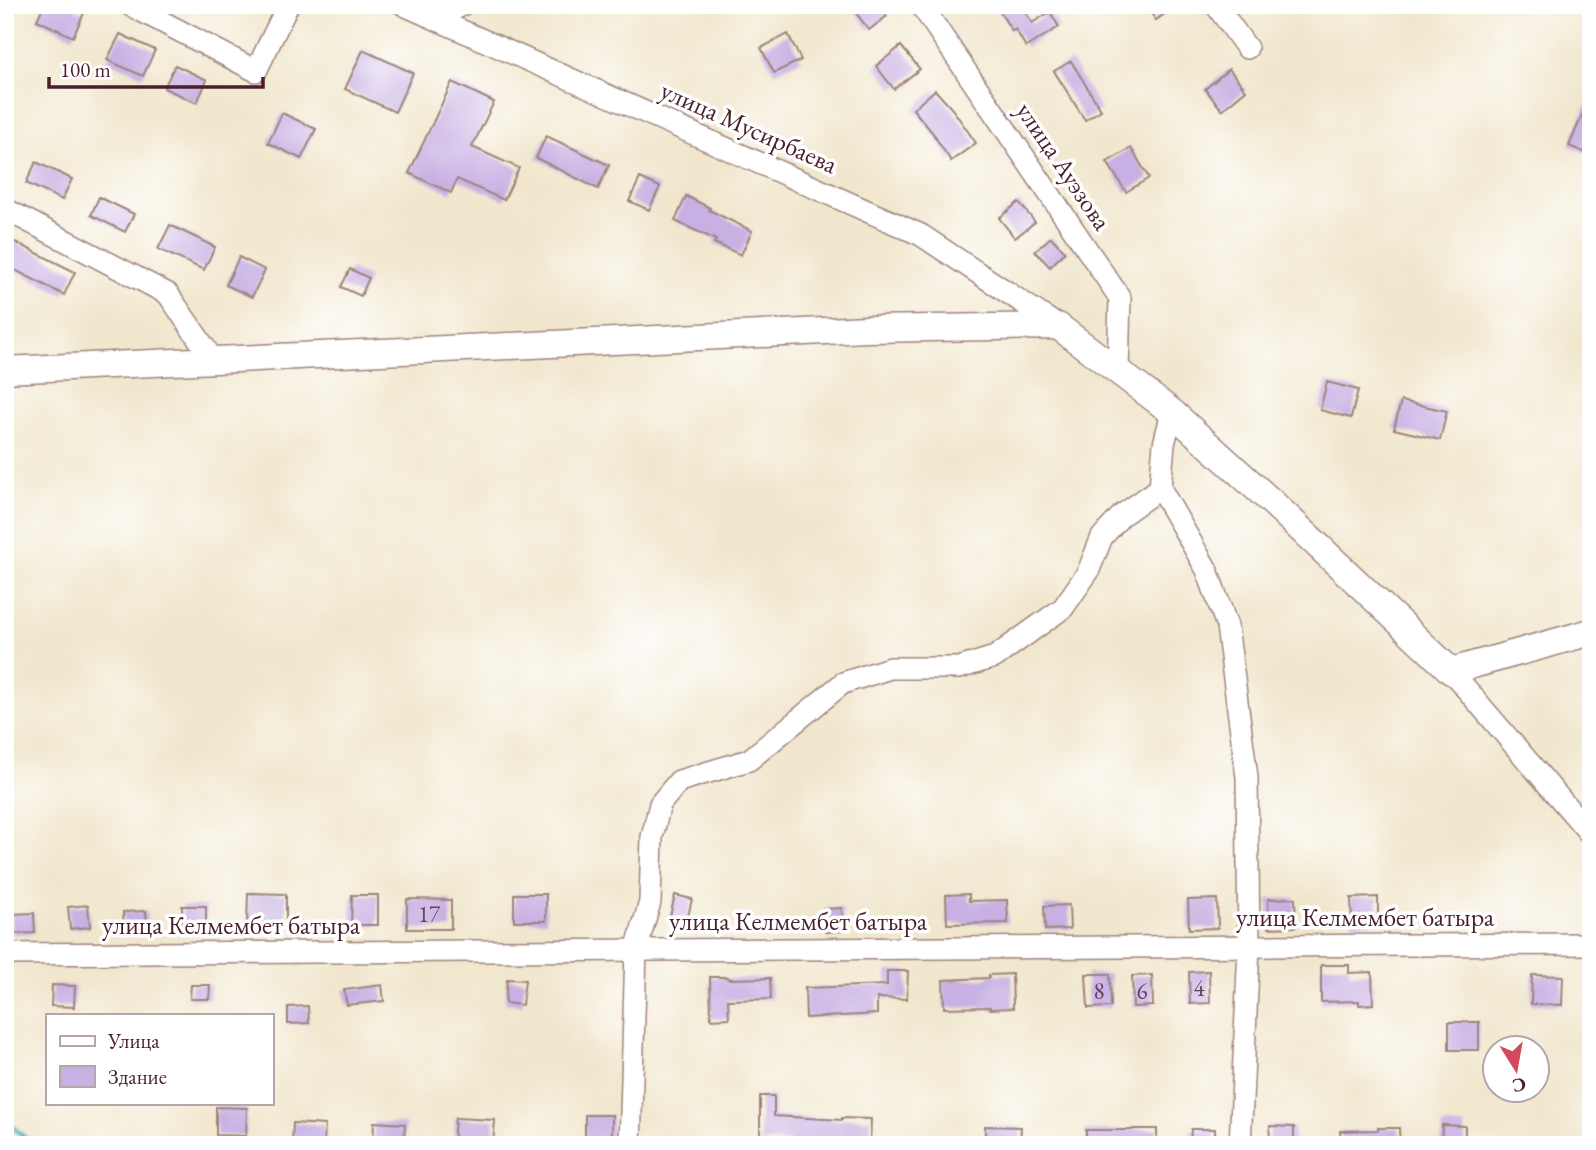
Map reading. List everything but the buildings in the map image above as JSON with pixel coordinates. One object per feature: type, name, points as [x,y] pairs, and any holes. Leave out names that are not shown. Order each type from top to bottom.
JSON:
[{"type":"main road","points":[[5,370],[867,329],[1058,326],[1172,412],[1451,671],[1591,632]]},
{"type":"street","points":[[130,5],[256,71],[288,5]]},
{"type":"street","name":"улица Мусирбаева","points":[[404,5],[921,235],[1058,326]]},
{"type":"street","points":[[436,19],[462,5]]},
{"type":"street","name":"улица Ауэзова","points":[[921,5],[1120,298],[1118,371]]},
{"type":"street","points":[[1216,5],[1247,48]]},
{"type":"street","points":[[5,209],[168,294],[213,360]]},
{"type":"street","points":[[1172,412],[1164,444],[1160,488],[1207,570],[1227,626],[1247,777],[1250,946],[1240,1145]]},
{"type":"street","points":[[630,1145],[636,950],[650,902],[652,837],[660,804],[679,781],[749,760],[843,683],[890,668],[959,668],[995,657],[1063,608],[1088,572],[1102,537],[1122,515],[1160,488]]},
{"type":"street","points":[[1451,671],[1591,835]]},
{"type":"street","name":"улица Келмембет батыра","points":[[5,954],[1591,944]]},
{"type":"waterway","points":[[5,1120],[33,1145]]}]
